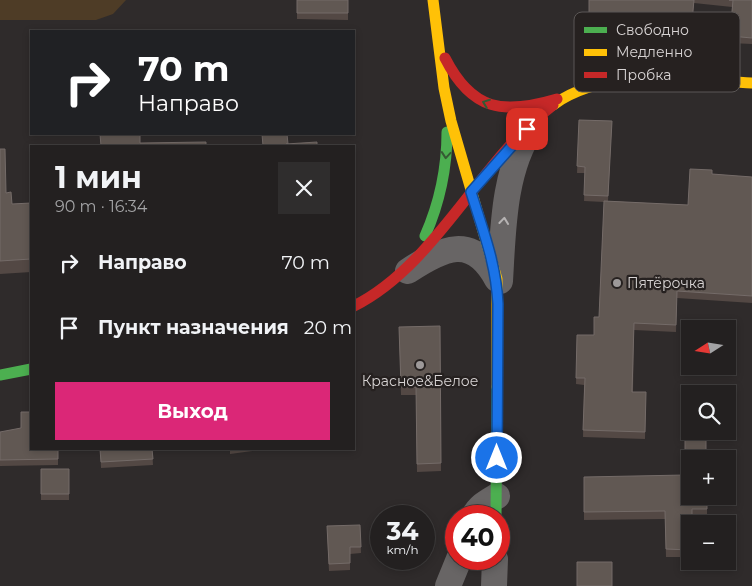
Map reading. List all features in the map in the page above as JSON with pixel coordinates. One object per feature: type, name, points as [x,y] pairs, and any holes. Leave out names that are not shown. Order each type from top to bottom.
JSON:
[{"type":"street","points":[[396,277],[426,235],[441,188],[447,144],[444,88],[433,0]]},
{"type":"street","points":[[436,25],[442,49],[456,80],[465,91],[487,105],[510,109],[538,105],[568,96]]},
{"type":"street","points":[[444,88],[451,121],[492,259],[498,292]]},
{"type":"street","points":[[355,305],[376,294],[396,277],[422,251],[527,129],[541,115],[576,92]]},
{"type":"street","points":[[497,505],[498,292],[504,219],[509,186],[522,147],[541,115]]},
{"type":"street","points":[[396,277],[437,254],[462,250],[474,252],[490,267],[498,292]]},
{"type":"street","points":[[0,375],[30,369]]},
{"type":"street","points":[[483,505],[485,502],[494,505]]},
{"type":"street","points":[[448,586],[455,570]]},
{"type":"street","points":[[494,586],[495,570]]},
{"type":"shaded area","points":[[0,0],[126,0],[113,14],[96,20],[0,20]]},
{"type":"building","points":[[297,0],[348,0],[348,13],[297,13]]},
{"type":"building","points":[[589,0],[694,0],[693,12],[589,12]]},
{"type":"building","points":[[733,0],[752,0],[752,38],[740,37],[740,12],[732,12]]},
{"type":"building","points":[[579,120],[612,121],[608,196],[584,195],[585,167],[577,166]]},
{"type":"building","points":[[100,135],[140,135],[140,143],[206,142],[206,145],[101,145]]},
{"type":"building","points":[[262,135],[287,135],[288,144],[286,145],[263,145]]},
{"type":"building","points":[[317,142],[317,145],[286,144]]},
{"type":"building","points":[[0,149],[5,149],[6,193],[11,192],[12,204],[30,203],[30,259],[0,261]]},
{"type":"building","points":[[690,169],[712,170],[712,174],[752,177],[752,296],[677,291],[676,325],[634,323],[632,392],[646,392],[645,432],[583,430],[585,378],[576,378],[577,335],[594,335],[594,317],[599,317],[604,201],[688,205]]},
{"type":"building","points":[[440,326],[441,463],[417,464],[416,387],[401,387],[399,327]]},
{"type":"building","points":[[21,412],[30,412],[30,450],[58,450],[58,459],[0,460],[0,432],[21,428]]},
{"type":"building","points":[[685,440],[706,440],[706,450],[685,450]]},
{"type":"building","points":[[100,450],[152,450],[153,459],[101,462]]},
{"type":"building","points":[[41,469],[69,469],[69,494],[41,494]]},
{"type":"building","points":[[681,475],[681,505],[707,505],[707,509],[692,509],[692,515],[681,515],[681,550],[666,549],[665,511],[584,512],[584,477]]},
{"type":"building","points":[[360,525],[361,547],[350,547],[350,563],[329,564],[327,526]]},
{"type":"building","points":[[577,562],[612,562],[612,586],[577,586]]},
{"type":"traffic: fast","points":[[425,236],[435,211],[442,185],[446,159],[447,132]]},
{"type":"traffic: fast","points":[[0,375],[30,369]]},
{"type":"traffic: fast","points":[[496,505],[497,387]]},
{"type":"traffic: slow","points":[[433,0],[444,88],[451,121],[497,279],[497,387]]},
{"type":"traffic: slow","points":[[740,82],[752,83]]},
{"type":"traffic: slow","points":[[553,105],[577,92]]},
{"type":"traffic: jam","points":[[445,58],[455,76],[466,89],[478,98],[491,104],[505,107],[521,107],[557,99]]},
{"type":"traffic: jam","points":[[355,305],[383,288],[409,265],[434,239],[503,154],[527,128],[553,105]]},
{"type":"place","name":"Пятёрочка","points":[[617,283]]},
{"type":"place","name":"Красное&Белое","points":[[420,365]]},
{"type":"route","points":[[497,458],[497,279],[471,192],[527,129]]}]
